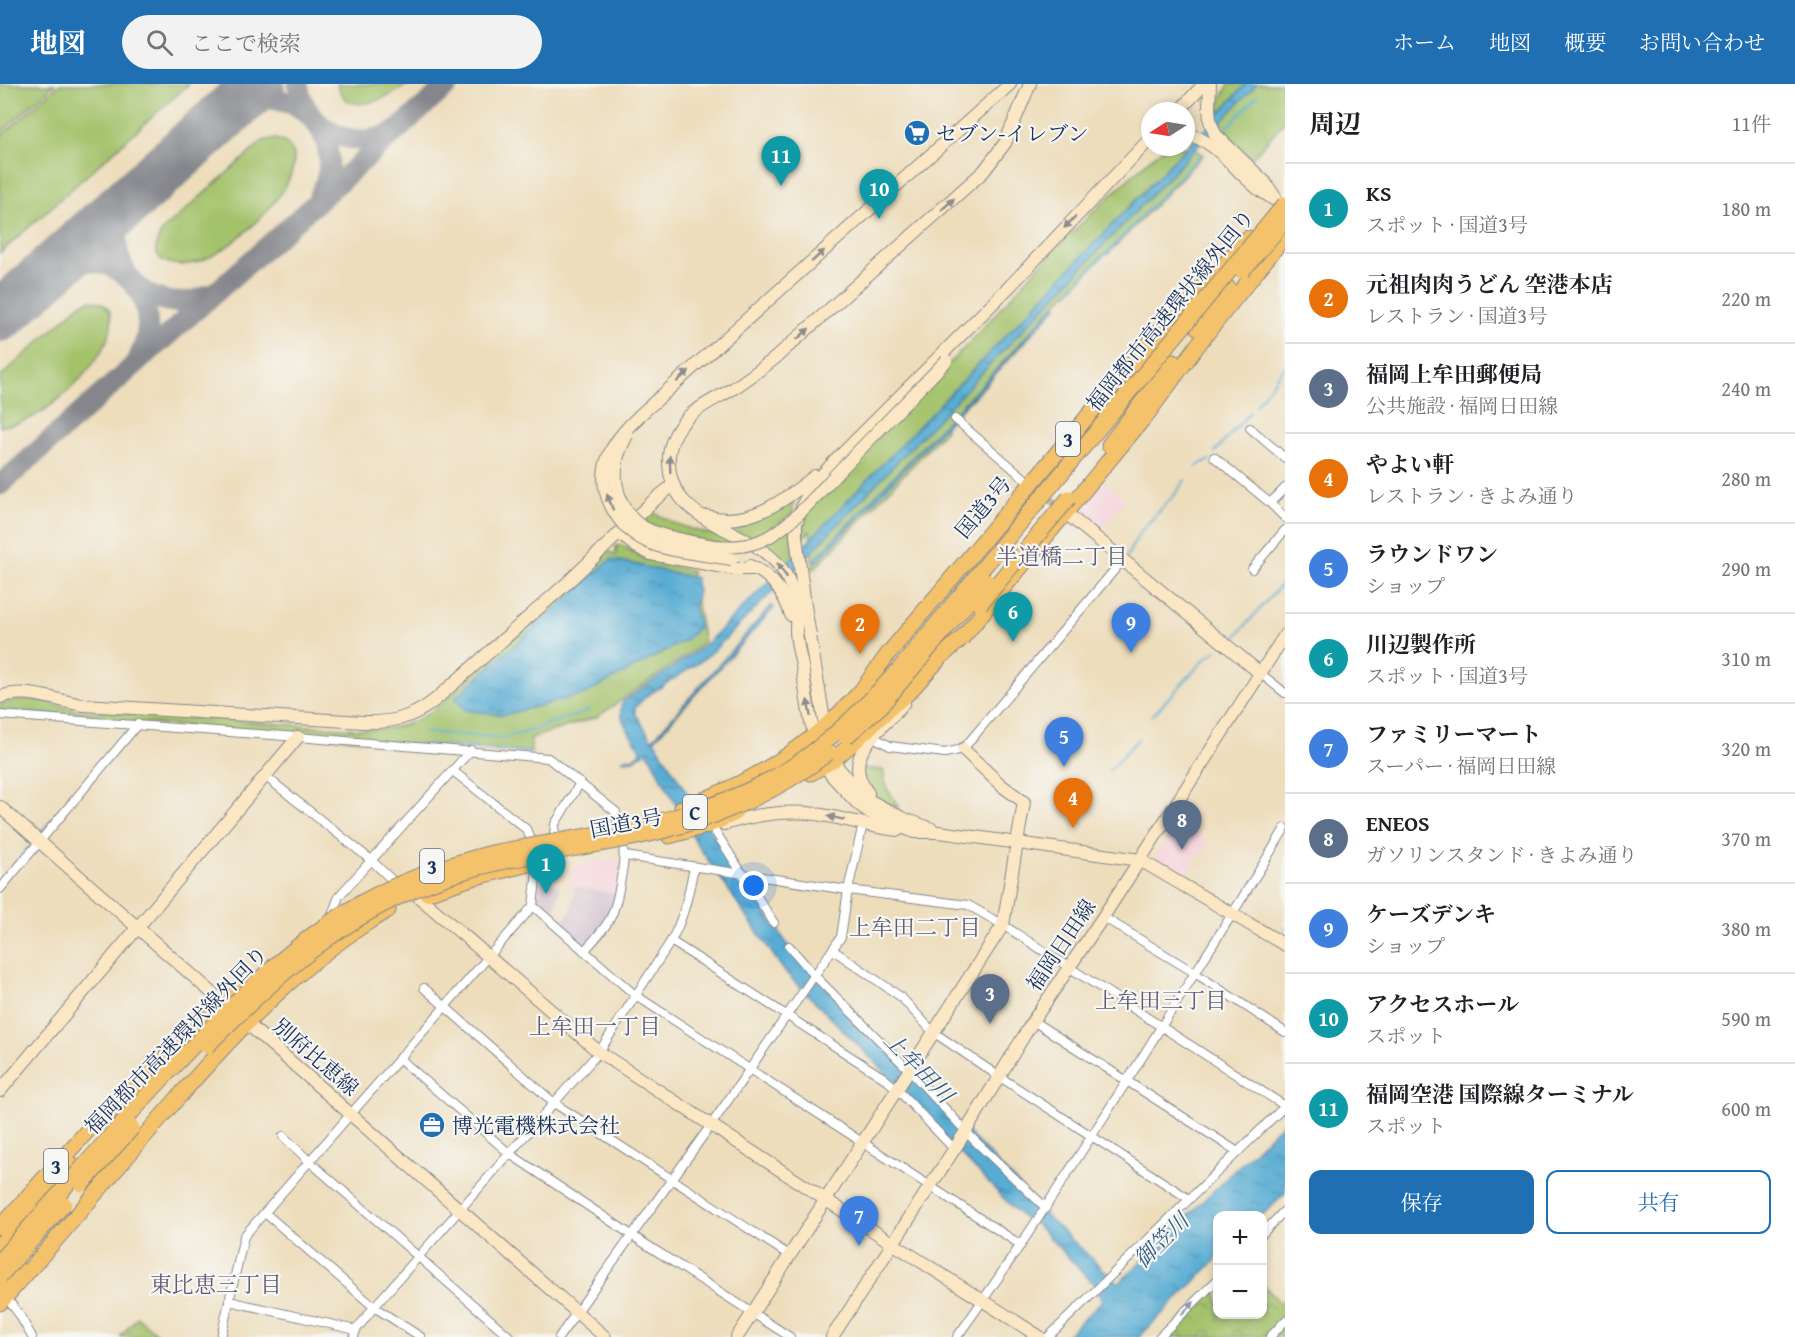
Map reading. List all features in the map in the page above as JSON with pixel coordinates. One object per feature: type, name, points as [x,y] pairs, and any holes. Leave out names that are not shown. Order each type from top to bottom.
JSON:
[{"type":"highway","name":"C","points":[[945,623],[1228,288],[1283,207]]},
{"type":"highway","points":[[861,690],[871,685],[901,652],[1049,477],[1062,451],[1131,370],[1148,356],[1218,279],[1245,245],[1283,207]]},
{"type":"highway","name":"国道3号","points":[[0,1227],[90,1128],[115,1108],[150,1071],[224,1003],[300,939],[333,915],[393,881],[467,854],[531,839],[563,836],[640,820],[696,803],[752,778],[797,750],[861,690],[888,654],[1030,483],[1162,328],[1283,207]]},
{"type":"highway","name":"福岡都市高速環状線外回り","points":[[0,1260],[143,1100],[230,1008],[294,949],[361,903],[404,882],[459,862],[492,853],[653,823],[699,810],[744,792],[789,768],[830,738],[904,671],[945,623],[1283,207]]},
{"type":"highway","name":"国道3号","points":[[2,1296],[247,1022],[297,975],[345,938],[380,915],[418,896],[472,878],[538,862],[624,851],[711,827],[794,784],[828,762],[908,693],[945,651],[962,638],[1148,413],[1203,338],[1285,236]]},
{"type":"highway","points":[[945,651],[966,620],[1069,498],[1228,288]]},
{"type":"highway","name":"C","points":[[0,1276],[208,1045],[266,988],[339,929],[408,892],[470,870],[676,828],[705,820],[749,802],[805,771],[838,745],[879,707],[904,671]]},
{"type":"highway","points":[[2,1296],[143,1122],[195,1078]]},
{"type":"highway","points":[[0,1245],[97,1135],[115,1108]]},
{"type":"street","points":[[914,832],[874,815],[858,804],[828,762],[796,628],[783,593],[772,579],[755,568],[732,559],[662,547],[629,530],[608,500],[605,486],[608,458],[616,442],[640,415],[1010,84]]},
{"type":"street","points":[[796,628],[795,603],[790,584],[777,562],[759,547],[716,525],[682,500],[673,485],[669,466],[670,448],[677,431],[697,410],[774,359],[984,171],[1005,143],[1030,84]]},
{"type":"street","points":[[1184,102],[1195,84]]},
{"type":"street","points":[[1187,102],[1204,84]]},
{"type":"street","points":[[1210,84],[1210,121],[1215,134],[1264,180],[1283,207]]},
{"type":"street","points":[[1209,108],[1220,84]]},
{"type":"street","points":[[1195,137],[1211,145],[1258,189],[1283,207]]},
{"type":"street","points":[[819,731],[821,702],[796,536],[796,523],[813,485],[1141,149]]},
{"type":"street","points":[[1119,172],[1142,156]]},
{"type":"street","points":[[640,415],[627,435],[618,456],[616,475],[619,495],[626,512],[637,523],[661,535],[719,547],[746,545],[772,535],[800,512],[946,361],[997,298]]},
{"type":"street","points":[[956,419],[1030,483]]},
{"type":"street","points":[[1250,428],[1285,458]]},
{"type":"street","points":[[1214,457],[1285,518]]},
{"type":"street","points":[[697,513],[719,519],[754,514],[793,494],[833,463]]},
{"type":"street","points":[[0,697],[28,693],[84,705],[378,723],[403,719],[435,700],[673,485]]},
{"type":"street","points":[[1270,503],[1285,489]]},
{"type":"street","points":[[1066,513],[1285,693]]},
{"type":"street","points":[[1252,569],[1285,530]]},
{"type":"street","points":[[619,534],[651,554],[735,569],[755,568]]},
{"type":"street","points":[[873,737],[890,746],[945,753],[963,749],[1122,561]]},
{"type":"street","name":"福岡日田線","points":[[832,1337],[1000,1077],[1033,1021],[1285,635]]},
{"type":"street","points":[[865,798],[868,793],[860,779],[858,764],[861,753],[900,708],[908,693]]},
{"type":"street","points":[[0,715],[471,750],[548,758],[616,812],[618,824]]},
{"type":"street","points":[[0,889],[138,724]]},
{"type":"street","points":[[0,1091],[298,737]]},
{"type":"street","points":[[737,1337],[1004,925],[1024,802],[1001,785],[963,749]]},
{"type":"street","points":[[333,915],[339,896],[471,750]]},
{"type":"street","points":[[828,762],[838,768],[865,798],[902,818],[939,832]]},
{"type":"street","points":[[453,771],[526,829],[531,839]]},
{"type":"street","points":[[265,776],[371,860],[393,881]]},
{"type":"street","points":[[554,836],[555,824],[580,783]]},
{"type":"street","name":"別府比恵線","points":[[0,807],[605,1337]]},
{"type":"street","points":[[774,922],[739,874],[711,827],[748,817],[788,813],[816,814],[914,832],[939,832],[1140,860],[1285,945]]},
{"type":"street","points":[[559,1337],[633,1236],[841,937],[863,824]]},
{"type":"street","points":[[957,1337],[1046,1210],[1285,828]]},
{"type":"street","points":[[584,951],[606,927],[612,916],[617,903],[624,851],[717,871],[968,905],[1004,925],[1285,1106],[1048,1337]]},
{"type":"street","points":[[221,1337],[244,1236],[533,906],[538,862]]},
{"type":"street","points":[[229,1301],[355,1333],[374,1307],[599,1053],[671,941],[686,911],[694,867]]},
{"type":"street","points":[[418,896],[599,1053],[892,1244],[1040,1337]]},
{"type":"street","points":[[533,906],[635,995],[1021,1245]]},
{"type":"street","points":[[1103,917],[1195,973],[1285,1032]]},
{"type":"street","points":[[671,941],[787,1017],[899,1086],[955,1147]]},
{"type":"street","points":[[789,946],[814,977],[965,1132],[1046,1210]]},
{"type":"street","points":[[833,950],[901,997],[933,1032],[1189,1199]]},
{"type":"street","points":[[424,988],[554,1103],[789,1255]]},
{"type":"street","points":[[1033,1021],[1238,1152]]},
{"type":"street","points":[[399,1058],[510,1154],[790,1337]]},
{"type":"street","points":[[283,1136],[510,1337]]},
{"type":"street","points":[[1267,1229],[1285,1209]]},
{"type":"street","points":[[265,1213],[374,1307],[421,1337]]},
{"type":"street","points":[[1159,1337],[1213,1284]]},
{"type":"street","points":[[2,1296],[22,1320],[32,1337]]},
{"type":"street","points":[[1270,1337],[1285,1321]]},
{"type":"shaded area","points":[[1103,480],[1125,499],[1097,533],[1074,514]]},
{"type":"shaded area","points":[[1183,817],[1210,844],[1197,857],[1186,874],[1156,855]]},
{"type":"shaded area","points":[[615,858],[621,862],[617,894],[569,886],[572,866]]},
{"type":"shaded area","points":[[539,881],[560,885],[556,907],[549,916],[536,904]]},
{"type":"shaded area","points":[[575,887],[617,894],[611,915],[585,948],[559,925],[571,911]]},
{"type":"green space","points":[[0,84],[55,84],[0,133]]},
{"type":"green space","points":[[60,84],[189,84],[0,253],[0,137]]},
{"type":"green space","points":[[337,84],[408,84],[378,100],[361,104],[353,103],[345,98]]},
{"type":"green space","points":[[1229,84],[1285,84],[1285,121],[1252,158],[1233,141],[1220,119],[1220,102]]},
{"type":"green space","points":[[272,139],[287,144],[294,158],[284,187],[261,217],[232,243],[205,259],[195,263],[175,264],[160,258],[156,251],[157,242],[163,230],[263,141]]},
{"type":"green space","points":[[1195,149],[1203,155],[1107,255],[1105,253],[1056,304],[1057,306],[985,386],[944,427],[946,430],[813,570],[810,531],[802,539],[806,510],[969,343],[1039,266],[1154,156],[1195,156]]},
{"type":"green space","points":[[91,300],[106,307],[110,311],[111,319],[108,338],[92,365],[68,391],[43,411],[23,421],[0,427],[0,377],[82,303]]},
{"type":"green space","points":[[793,502],[793,513],[770,531],[752,540],[724,526],[756,519]]},
{"type":"green space","points":[[649,512],[687,528],[743,542],[720,545],[652,527],[640,518]]},
{"type":"green space","points":[[792,525],[793,557],[783,567],[762,545]]},
{"type":"green space","points":[[622,545],[644,559],[691,570],[704,643],[597,717],[531,738],[531,753],[0,712],[0,704],[30,699],[76,710],[356,729],[401,726],[419,719],[440,705],[608,551],[616,555],[616,546]]},
{"type":"green space","points":[[860,768],[883,770],[887,789],[898,808],[878,798]]},
{"type":"green space","points":[[1267,1288],[1280,1303],[1285,1300],[1285,1337],[1164,1337],[1213,1290],[1213,1319],[1267,1319]]},
{"type":"green space","points":[[137,1317],[160,1337],[120,1337]]},
{"type":"water","points":[[1246,84],[1257,84],[1195,149],[1195,138]]},
{"type":"water","points":[[1178,156],[1188,156],[803,561],[714,650],[700,662],[645,697],[635,708],[635,713],[652,740],[771,606],[774,608],[654,740],[715,838],[792,951],[1040,1207],[1040,1210],[1112,1280],[1119,1283],[1285,1121],[1285,1194],[1266,1211],[1213,1211],[1213,1263],[1139,1337],[1065,1337],[1102,1301],[1093,1283],[1040,1228],[1032,1221],[1022,1217],[945,1138],[895,1082],[785,972],[697,844],[647,751],[634,760],[623,761],[624,758],[633,758],[642,751],[623,719],[621,706],[624,701],[705,645],[801,549]]},
{"type":"water","points":[[1055,304],[1057,306],[1003,365],[816,562],[814,560],[1002,363]]},
{"type":"water","points":[[611,559],[695,578],[698,591],[694,607],[699,627],[686,640],[585,694],[504,715],[465,710],[455,698]]},
{"type":"waterway","points":[[1227,128],[1258,95]]},
{"type":"waterway","points":[[1068,293],[1200,155]]},
{"type":"waterway","points":[[1256,405],[1285,366]]},
{"type":"waterway","points":[[1215,452],[1250,412]]},
{"type":"waterway","points":[[1196,467],[1210,460]]},
{"type":"waterway","points":[[1127,556],[1140,532],[1177,492],[1185,480]]},
{"type":"waterway","points":[[1230,643],[1285,580]]},
{"type":"waterway","points":[[1152,716],[1205,659],[1217,650]]},
{"type":"waterway","points":[[423,732],[503,738],[537,729],[588,710]]},
{"type":"waterway","points":[[0,711],[57,715]]},
{"type":"waterway","points":[[1109,771],[1138,739]]},
{"type":"waterway","points":[[425,744],[529,752]]},
{"type":"waterway","points":[[82,785],[94,771]]},
{"type":"waterway","points":[[41,832],[62,808]]},
{"type":"waterway","points":[[0,882],[29,847]]},
{"type":"taxiway","points":[[298,84],[302,100],[310,113],[332,132],[346,138],[361,140],[392,133]]},
{"type":"taxiway","points":[[0,485],[449,84]]},
{"type":"taxiway","points":[[224,115],[245,102],[270,98],[288,102],[304,111],[317,124],[325,140],[329,158],[327,177],[319,196]]},
{"type":"taxiway","points":[[135,195],[122,216],[117,238],[120,259],[129,277],[144,291],[163,300],[185,302],[209,295]]},
{"type":"taxiway","points":[[45,275],[68,264],[90,261],[110,266],[127,277],[140,293],[147,313],[147,335],[138,359]]},
{"type":"taxiway","points":[[0,310],[14,303]]},
{"type":"runway","points":[[0,316],[259,84]]},
{"type":"tunnel","points":[[1030,483],[1062,510]]},
{"type":"place","name":"セブン-イレブン","points":[[917,133]]},
{"type":"place","name":"福岡空港 国際線ターミナル","points":[[781,186]]},
{"type":"place","name":"アクセスホール","points":[[879,219]]},
{"type":"place","name":"川辺製作所","points":[[1013,642]]},
{"type":"place","name":"ケーズデンキ","points":[[1131,653]]},
{"type":"place","name":"元祖肉肉うどん 空港本店","points":[[860,654]]},
{"type":"place","name":"ラウンドワン","points":[[1064,767]]},
{"type":"place","name":"やよい軒","points":[[1073,828]]},
{"type":"place","name":"ENEOS","points":[[1182,850]]},
{"type":"place","name":"KS","points":[[546,894]]},
{"type":"place","name":"福岡上牟田郵便局","points":[[990,1024]]},
{"type":"place","name":"博光電機株式会社","points":[[432,1125]]},
{"type":"place","name":"ファミリーマート","points":[[859,1246]]},
{"type":"district","name":"半道橋二丁目","points":[[1062,556]]},
{"type":"district","name":"上牟田二丁目","points":[[915,927]]},
{"type":"district","name":"上牟田三丁目","points":[[1161,1000]]},
{"type":"district","name":"上牟田一丁目","points":[[595,1026]]},
{"type":"district","name":"東比恵三丁目","points":[[216,1284]]},
{"type":"water label","name":"上牟田川","points":[[919,1067]]},
{"type":"water label","name":"御笠川","points":[[1161,1240]]}]
